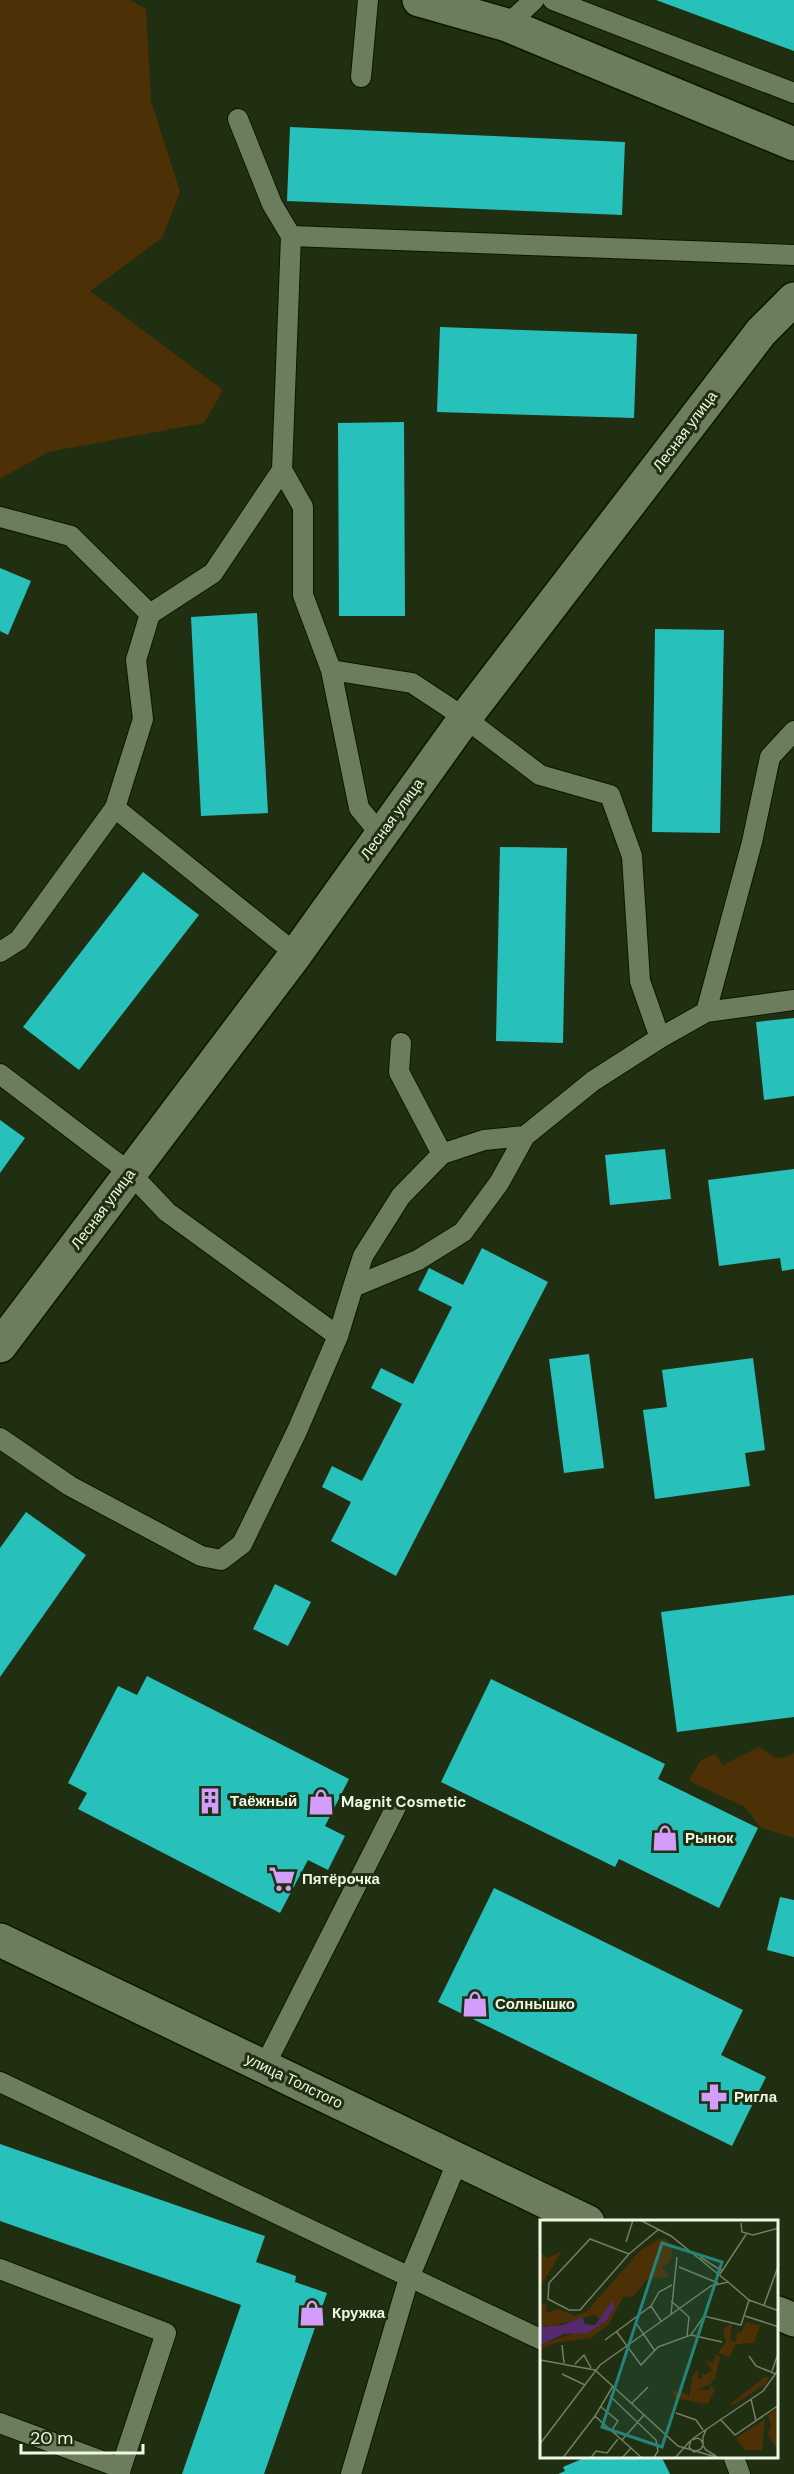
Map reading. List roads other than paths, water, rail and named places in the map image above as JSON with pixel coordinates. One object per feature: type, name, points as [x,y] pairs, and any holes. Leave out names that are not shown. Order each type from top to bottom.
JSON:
[{"type":"street","points":[[419,0],[507,25],[794,144]]},
{"type":"street","name":"Лесная улица","points":[[0,1346],[296,954],[465,718],[761,332],[794,299]]},
{"type":"street","name":"улица Толстого","points":[[0,1940],[584,2220]]},
{"type":"street","points":[[779,2314],[794,2320]]},
{"type":"lane","points":[[360,77],[369,0]]},
{"type":"lane","points":[[507,25],[534,0]]},
{"type":"lane","points":[[553,0],[794,93]]},
{"type":"lane","points":[[0,952],[19,940],[115,808],[143,719],[136,660],[150,614],[213,573],[282,470],[291,236],[272,204],[238,119]]},
{"type":"lane","points":[[291,236],[794,255]]},
{"type":"lane","points":[[282,470],[303,507],[303,595],[331,670],[359,808],[381,835]]},
{"type":"lane","points":[[0,517],[71,536],[150,614]]},
{"type":"lane","points":[[331,670],[412,682],[465,718],[540,775],[610,795],[632,856],[640,981],[660,1038]]},
{"type":"lane","points":[[706,1012],[752,842],[770,757],[794,731]]},
{"type":"lane","points":[[115,808],[296,954]]},
{"type":"lane","points":[[353,1287],[418,1260],[463,1232],[499,1183],[525,1136],[593,1081],[706,1012],[794,1000]]},
{"type":"lane","points":[[401,1043],[399,1072],[442,1154]]},
{"type":"lane","points":[[0,1074],[130,1173],[167,1212],[338,1336]]},
{"type":"lane","points":[[0,1438],[70,1486],[201,1556],[221,1560],[242,1544],[297,1431],[338,1336],[363,1256],[401,1196],[442,1154],[484,1140],[525,1136]]},
{"type":"lane","points":[[264,2067],[396,1807]]},
{"type":"lane","points":[[0,2082],[540,2339]]},
{"type":"lane","points":[[351,2474],[410,2278],[458,2160]]},
{"type":"lane","points":[[0,2269],[166,2334],[120,2471],[0,2423]]},
{"type":"lane","points":[[735,2459],[740,2474]]},
{"type":"place","name":"Таёжный","points":[[210,1801]]},
{"type":"place","name":"Magnit Cosmetic","points":[[321,1802]]},
{"type":"place","name":"Рынок","points":[[665,1838]]},
{"type":"place","name":"Пятёрочка","points":[[282,1879]]},
{"type":"place","name":"Солнышко","points":[[475,2004]]},
{"type":"place","name":"Ригла","points":[[714,2097]]},
{"type":"place","name":"Кружка","points":[[312,2313]]}]
